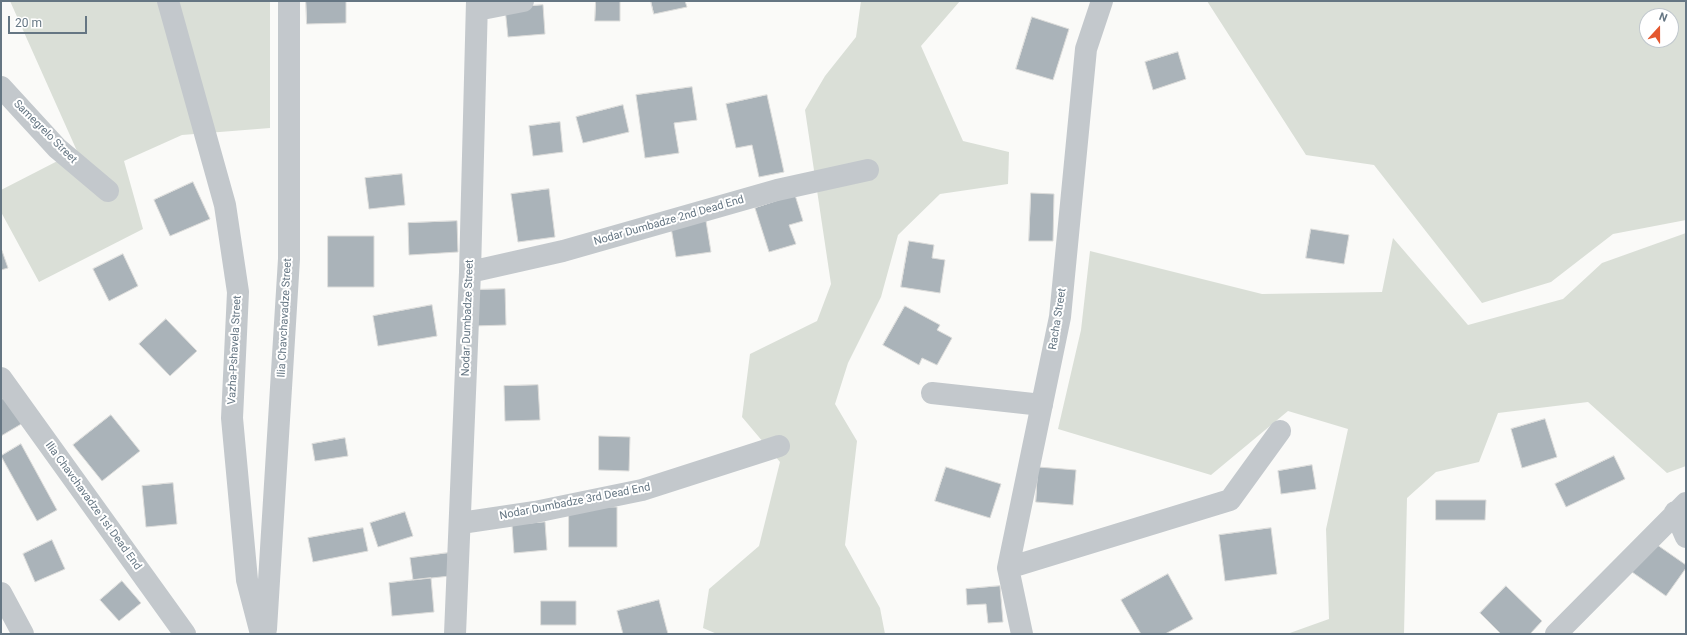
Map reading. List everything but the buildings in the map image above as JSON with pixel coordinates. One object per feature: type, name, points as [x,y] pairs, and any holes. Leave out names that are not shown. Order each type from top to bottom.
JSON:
[{"type":"street","name":"Vazha-Pshavela Street","points":[[168,1],[224,205],[238,292],[232,418],[247,580],[261,634]]},
{"type":"street","name":"Ilia Chavchavadze Street","points":[[266,634],[289,259],[289,1]]},
{"type":"street","points":[[477,6],[523,1]]},
{"type":"street","name":"Racha Street","points":[[1022,634],[1008,568],[1060,317],[1086,49],[1102,1]]},
{"type":"street","name":"Nodar Dumbadze Street","points":[[455,634],[461,523],[470,272],[477,6]]},
{"type":"street","name":"Samegrelo Street","points":[[1,87],[57,148],[108,191]]},
{"type":"street","name":"Nodar Dumbadze 2nd Dead End","points":[[470,272],[563,252],[777,190],[868,170]]},
{"type":"street","name":"Ilia Chavchavadze 1st Dead End","points":[[1,378],[185,634]]},
{"type":"street","points":[[932,393],[1042,405]]},
{"type":"street","points":[[1008,568],[1230,500],[1280,431]]},
{"type":"street","name":"Nodar Dumbadze 3rd Dead End","points":[[461,523],[535,512],[642,490],[779,446]]},
{"type":"street","points":[[1681,508],[1686,537]]},
{"type":"street","points":[[1556,634],[1681,508]]},
{"type":"street","points":[[1,593],[23,634]]},
{"type":"shaded area","points":[[10,1],[270,1],[270,128],[182,135],[124,161],[143,229],[39,282],[1,212],[1,190],[77,151]]},
{"type":"shaded area","points":[[861,1],[960,1],[921,46],[963,141],[1009,152],[1008,184],[940,194],[898,235],[881,297],[848,363],[835,404],[857,441],[845,545],[880,608],[885,634],[717,634],[703,628],[709,589],[759,546],[780,462],[742,417],[750,354],[817,321],[831,284],[805,110],[825,76],[856,37]]},
{"type":"shaded area","points":[[1207,1],[1686,1],[1686,220],[1613,234],[1551,282],[1482,303],[1374,165],[1306,155]]},
{"type":"shaded area","points":[[1686,233],[1686,466],[1667,473],[1588,402],[1498,413],[1479,462],[1436,472],[1407,498],[1404,634],[1287,634],[1329,619],[1326,529],[1348,429],[1288,411],[1211,475],[1058,429],[1081,330],[1090,251],[1262,294],[1382,292],[1393,238],[1468,325],[1563,299],[1602,263]]}]
